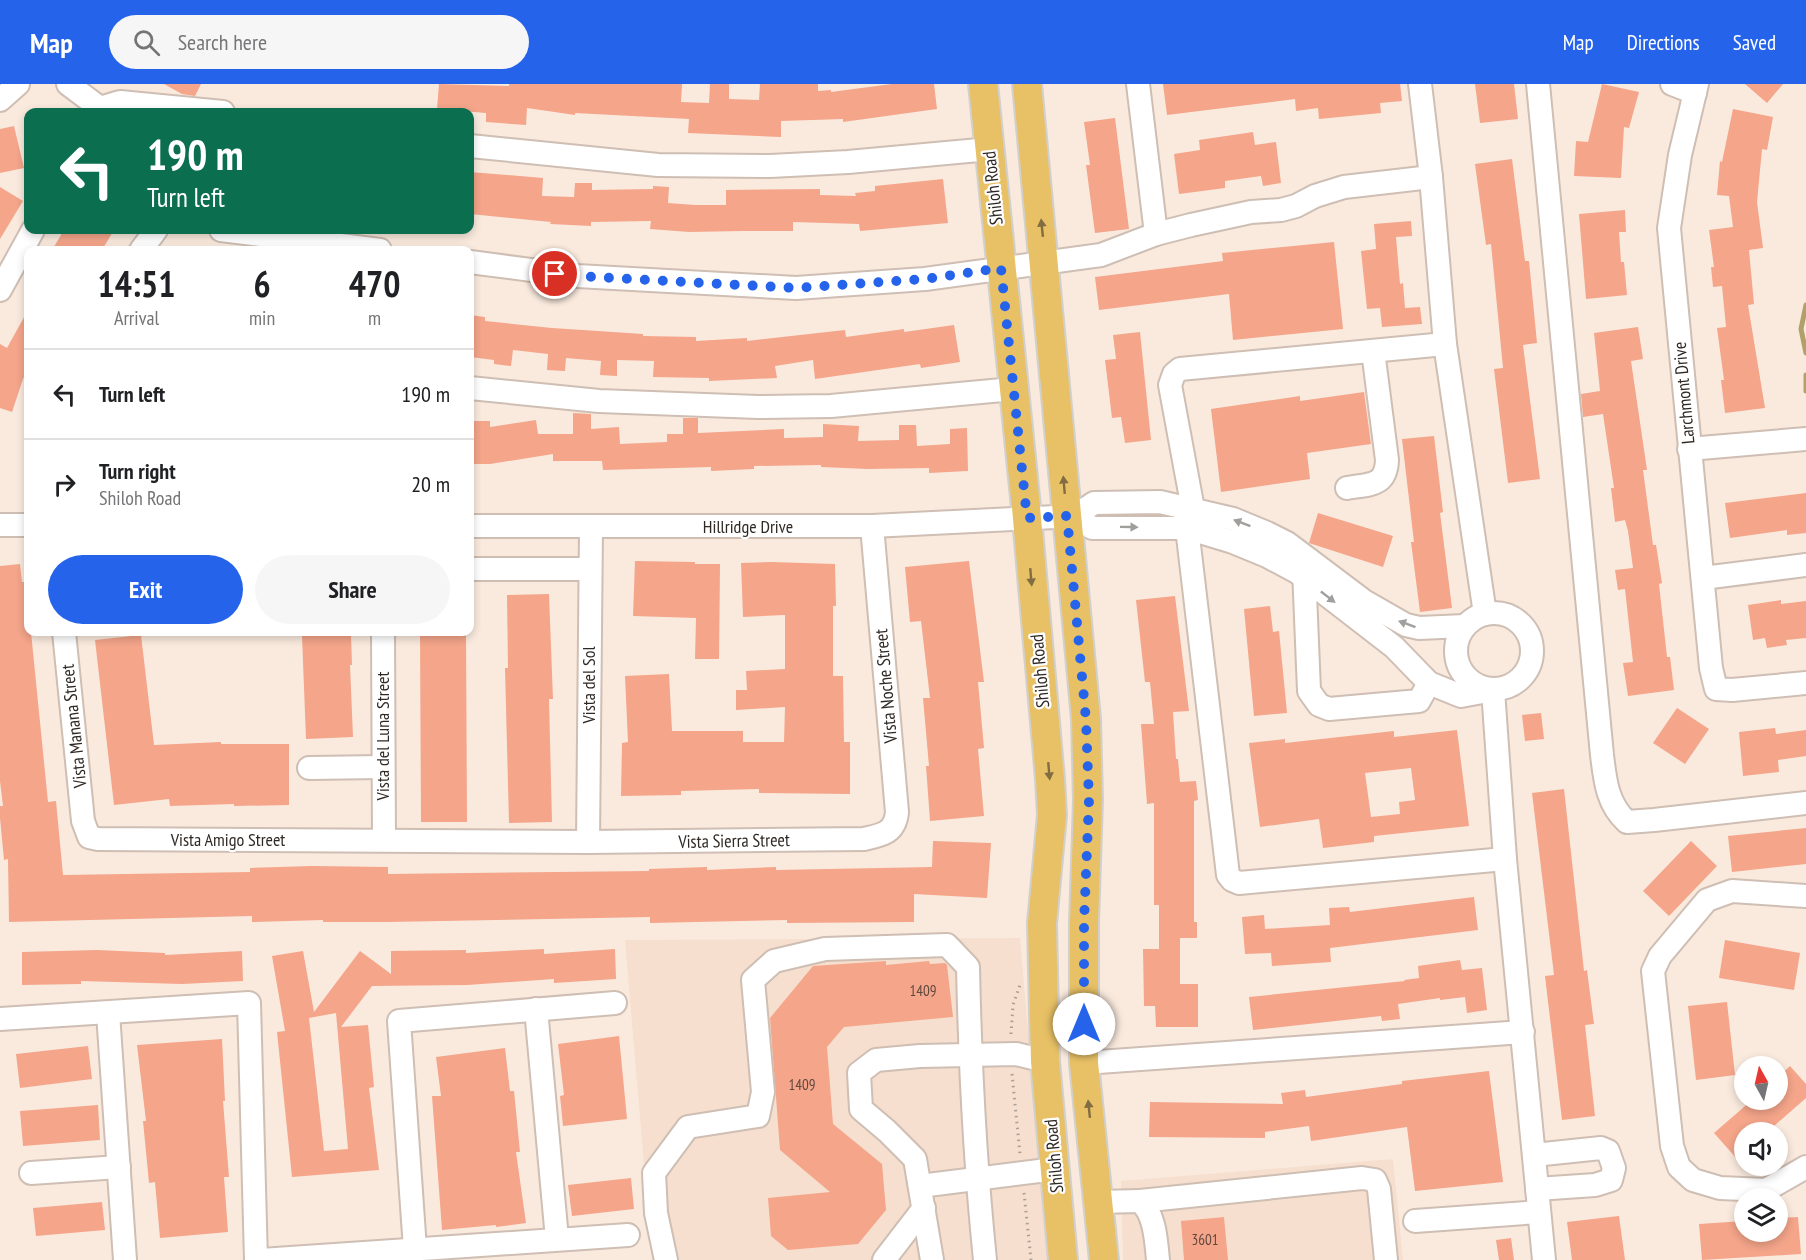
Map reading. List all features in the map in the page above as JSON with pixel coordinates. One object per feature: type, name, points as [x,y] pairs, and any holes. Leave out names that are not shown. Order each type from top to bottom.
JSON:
[{"type":"main road","name":"Shiloh Road","points":[[983,84],[1027,518],[1052,815],[1042,923],[1045,1061],[1063,1260]]},
{"type":"main road","points":[[1027,84],[1071,516],[1086,720],[1089,800],[1084,923],[1084,1063],[1104,1260]]},
{"type":"main road","points":[[1045,1061],[1084,1063]]},
{"type":"street","points":[[0,100],[18,84]]},
{"type":"street","points":[[68,84],[97,108]]},
{"type":"street","points":[[1138,84],[1156,234]]},
{"type":"street","points":[[1420,84],[1431,177],[1445,344],[1485,614]]},
{"type":"street","points":[[1538,84],[1603,763],[1609,796],[1618,814],[1627,822],[1806,803]]},
{"type":"street","points":[[1672,84],[1696,89]]},
{"type":"street","name":"Larchmont Drive","points":[[1696,89],[1680,155],[1669,228],[1711,669],[1716,688],[1732,690],[1806,683]]},
{"type":"street","points":[[104,108],[120,102],[182,108]]},
{"type":"street","points":[[474,146],[658,165],[770,166],[848,162],[990,149]]},
{"type":"street","points":[[474,263],[577,276],[796,288],[925,279],[1101,255],[1156,234],[1251,212],[1281,210],[1344,187],[1431,177]]},
{"type":"street","points":[[253,234],[349,246]]},
{"type":"street","points":[[0,290],[24,246]]},
{"type":"street","points":[[1445,344],[1180,369],[1174,374],[1170,385],[1190,518],[1228,875],[1239,884],[1505,859]]},
{"type":"street","points":[[1347,488],[1373,484],[1383,479],[1387,470],[1388,460],[1373,351]]},
{"type":"street","points":[[474,388],[599,401],[758,407],[831,406],[1013,389]]},
{"type":"street","points":[[1689,449],[1806,439]]},
{"type":"street","points":[[1071,516],[1094,503],[1160,502],[1190,518],[1233,519],[1267,533],[1394,647],[1429,683],[1461,696],[1506,688],[1518,682],[1527,672],[1532,660],[1533,647],[1522,624],[1511,616],[1498,613],[1474,618],[1458,636],[1455,648],[1456,661],[1461,672],[1475,684],[1493,690]]},
{"type":"street","name":"Hillridge Drive","points":[[474,526],[872,526],[1071,516]]},
{"type":"street","points":[[0,525],[24,525]]},
{"type":"street","name":"Vista Noche Street","points":[[872,526],[897,813],[896,822],[890,830],[878,836]]},
{"type":"street","name":"Vista del Sol","points":[[588,842],[591,527]]},
{"type":"street","points":[[1703,578],[1806,565]]},
{"type":"street","points":[[1304,566],[1406,625],[1419,628],[1465,626]]},
{"type":"street","points":[[1304,566],[1309,692],[1319,705],[1329,709],[1419,700],[1429,683]]},
{"type":"street","points":[[474,569],[590,569]]},
{"type":"street","name":"Vista Manana Street","points":[[64,636],[83,821]]},
{"type":"street","name":"Vista del Luna Street","points":[[383,636],[384,840]]},
{"type":"street","points":[[1493,690],[1505,859],[1544,1260]]},
{"type":"street","points":[[309,768],[384,768]]},
{"type":"street","name":"Vista Amigo Street","points":[[83,821],[89,837],[98,839],[384,840]]},
{"type":"street","name":"Vista Sierra Street","points":[[384,840],[588,842],[864,839],[878,836]]},
{"type":"street","points":[[1806,896],[1732,891],[1707,900],[1660,956],[1653,970],[1672,1146],[1679,1167],[1693,1180],[1720,1188],[1766,1190],[1806,1167]]},
{"type":"street","points":[[666,1260],[656,1213],[654,1173],[687,1127],[758,1116],[763,1092],[753,980],[774,961],[825,949],[947,945],[968,967],[977,1179],[985,1260]]},
{"type":"street","points":[[0,1019],[249,1003],[256,1260]]},
{"type":"street","points":[[416,1250],[399,1021],[615,1003]]},
{"type":"street","points":[[536,1009],[556,1239]]},
{"type":"street","points":[[108,1012],[125,1260]]},
{"type":"street","points":[[1084,1063],[1523,1032]]},
{"type":"street","points":[[932,1260],[915,1159],[861,1109],[859,1073],[876,1060],[970,1054],[1011,1054],[1045,1061]]},
{"type":"street","points":[[1534,1155],[1601,1148],[1608,1151],[1614,1168],[1611,1180],[1595,1185],[1537,1189]]},
{"type":"street","points":[[31,1173],[119,1167]]},
{"type":"street","points":[[884,1260],[922,1197],[977,1179],[1055,1168]]},
{"type":"street","points":[[1098,1202],[1140,1201],[1362,1178],[1375,1180],[1379,1189],[1386,1260]]},
{"type":"street","points":[[1140,1201],[1148,1208],[1158,1260]]},
{"type":"street","points":[[1415,1221],[1539,1212]]},
{"type":"street","points":[[261,1260],[381,1256],[416,1250],[628,1235]]},
{"type":"path","points":[[1013,1005],[1011,1054],[1031,1260]]},
{"type":"shaded area","points":[[1020,938],[1048,1260],[652,1260],[625,940]]},
{"type":"shaded area","points":[[1393,1159],[1403,1260],[1123,1260],[1121,1181]]},
{"type":"building","points":[[164,84],[201,84],[195,96],[182,94]]},
{"type":"building","points":[[439,84],[509,86],[509,84],[682,84],[681,102],[709,103],[710,84],[729,84],[729,99],[759,100],[760,84],[818,84],[818,91],[831,90],[831,92],[892,84],[934,84],[937,109],[843,122],[843,119],[781,121],[781,137],[688,133],[689,119],[575,113],[575,115],[527,108],[526,125],[486,122],[486,113],[474,112],[474,108],[437,108]]},
{"type":"building","points":[[1163,84],[1400,84],[1402,101],[1380,103],[1381,113],[1319,119],[1318,108],[1296,111],[1295,99],[1167,115]]},
{"type":"building","points":[[1475,84],[1514,84],[1518,119],[1480,123]]},
{"type":"building","points":[[1602,84],[1639,92],[1629,128],[1624,127],[1621,178],[1574,176],[1576,141],[1588,142]]},
{"type":"building","points":[[1745,84],[1783,84],[1767,103]]},
{"type":"building","points":[[1733,109],[1773,117],[1767,150],[1762,149],[1757,202],[1763,248],[1749,250],[1754,304],[1748,305],[1765,408],[1725,413],[1721,380],[1724,380],[1717,328],[1726,327],[1722,286],[1713,287],[1711,267],[1714,267],[1709,230],[1733,227],[1729,196],[1717,195],[1720,161],[1722,162]]},
{"type":"building","points":[[1115,118],[1129,229],[1095,233],[1086,165],[1090,165],[1084,122]]},
{"type":"building","points":[[14,126],[24,168],[0,173],[0,129]]},
{"type":"building","points":[[1253,132],[1255,145],[1276,142],[1281,183],[1263,186],[1261,176],[1225,181],[1225,188],[1179,194],[1174,154],[1200,150],[1199,140]]},
{"type":"building","points":[[1512,159],[1525,261],[1529,261],[1537,343],[1523,345],[1540,479],[1508,483],[1494,369],[1503,368],[1491,244],[1486,245],[1475,164]]},
{"type":"building","points":[[474,172],[543,178],[542,196],[574,197],[575,183],[592,183],[592,190],[669,187],[668,203],[695,205],[726,205],[726,190],[820,189],[820,195],[856,196],[855,193],[875,191],[875,186],[943,179],[948,223],[860,231],[859,224],[793,222],[793,231],[689,232],[650,229],[651,221],[591,222],[591,226],[550,224],[551,222],[474,214]]},
{"type":"building","points":[[0,187],[23,201],[0,239]]},
{"type":"building","points":[[1625,210],[1626,232],[1619,232],[1627,295],[1586,299],[1579,214]]},
{"type":"building","points":[[1411,221],[1412,236],[1396,237],[1400,284],[1403,283],[1405,308],[1420,307],[1422,324],[1382,327],[1380,308],[1367,309],[1361,251],[1376,249],[1374,224]]},
{"type":"building","points":[[62,234],[112,234],[104,246],[54,246]]},
{"type":"building","points":[[1334,242],[1343,329],[1233,340],[1229,294],[1099,310],[1095,277],[1223,261],[1222,253]]},
{"type":"building","points":[[474,316],[485,317],[485,321],[643,334],[643,336],[696,337],[696,341],[747,338],[747,341],[845,330],[846,337],[954,325],[960,362],[921,368],[920,364],[815,379],[813,360],[775,366],[777,378],[709,381],[709,378],[653,377],[654,361],[617,360],[617,376],[600,375],[601,361],[566,358],[565,371],[547,370],[548,354],[513,350],[511,366],[494,364],[494,360],[474,358]]},
{"type":"building","points":[[24,317],[24,377],[12,412],[0,408],[0,344],[7,348]]},
{"type":"building","points":[[1638,327],[1643,359],[1631,361],[1647,470],[1643,470],[1653,545],[1656,545],[1662,583],[1659,584],[1667,657],[1670,657],[1674,690],[1628,696],[1623,663],[1633,662],[1625,589],[1618,590],[1615,570],[1633,568],[1628,531],[1625,520],[1615,522],[1611,488],[1614,488],[1603,414],[1583,417],[1581,394],[1600,391],[1594,333]]},
{"type":"building","points":[[1140,332],[1151,440],[1125,443],[1121,417],[1112,418],[1105,360],[1116,359],[1113,335]]},
{"type":"building","points":[[1364,392],[1371,444],[1307,453],[1310,479],[1221,492],[1211,409],[1300,396],[1300,401]]},
{"type":"building","points":[[573,413],[591,414],[591,429],[619,427],[620,444],[667,442],[667,434],[683,434],[683,418],[698,418],[698,433],[784,429],[784,438],[823,437],[823,424],[859,426],[858,441],[899,440],[899,425],[916,425],[917,446],[950,444],[950,429],[967,428],[968,471],[929,473],[929,468],[868,469],[821,467],[821,465],[754,466],[754,469],[711,471],[711,467],[603,470],[602,461],[553,461],[553,454],[490,464],[474,464],[474,421],[490,421],[490,427],[536,420],[538,434],[573,434]]},
{"type":"building","points":[[1434,436],[1443,512],[1440,513],[1452,608],[1420,612],[1402,439]]},
{"type":"building","points":[[1806,493],[1806,533],[1787,535],[1787,530],[1730,538],[1725,503]]},
{"type":"building","points":[[1318,513],[1393,536],[1383,567],[1309,543]]},
{"type":"building","points":[[635,561],[720,564],[719,659],[695,659],[696,618],[633,616]]},
{"type":"building","points":[[969,561],[984,682],[978,682],[984,748],[978,749],[984,816],[930,821],[926,766],[929,766],[923,698],[930,698],[921,621],[910,622],[905,567]]},
{"type":"building","points":[[741,563],[835,564],[833,676],[843,676],[844,742],[850,742],[850,794],[759,793],[759,789],[681,791],[681,795],[621,796],[622,743],[628,742],[625,676],[669,674],[672,731],[743,731],[743,742],[784,742],[785,707],[736,710],[736,690],[747,690],[746,671],[785,669],[785,615],[743,617]]},
{"type":"building","points":[[20,564],[22,582],[24,582],[24,636],[31,636],[48,802],[56,801],[63,875],[250,872],[250,868],[312,866],[388,867],[388,874],[649,871],[649,869],[707,867],[707,870],[776,867],[776,870],[932,867],[933,841],[991,843],[987,898],[914,894],[914,922],[787,923],[787,920],[650,923],[650,917],[252,922],[252,916],[9,922],[8,859],[4,860],[0,818],[0,806],[3,806],[0,781],[0,566]]},
{"type":"building","points":[[549,594],[553,699],[549,699],[552,822],[509,823],[505,668],[508,668],[507,595]]},
{"type":"building","points":[[1175,596],[1189,711],[1173,712],[1176,759],[1178,759],[1180,782],[1196,781],[1198,800],[1194,801],[1194,922],[1197,922],[1197,938],[1180,938],[1180,984],[1198,984],[1198,1027],[1156,1027],[1155,1006],[1144,1006],[1143,949],[1159,949],[1159,905],[1154,905],[1154,803],[1147,804],[1141,724],[1154,724],[1150,682],[1145,682],[1136,600]]},
{"type":"building","points":[[1781,600],[1781,604],[1806,601],[1806,638],[1786,640],[1787,645],[1767,648],[1765,638],[1753,640],[1748,605]]},
{"type":"building","points":[[1270,606],[1273,632],[1279,631],[1287,713],[1254,716],[1244,609]]},
{"type":"building","points":[[141,636],[154,745],[221,742],[221,744],[289,744],[289,805],[170,806],[169,799],[114,805],[95,640]]},
{"type":"building","points":[[302,636],[351,636],[353,737],[306,739]]},
{"type":"building","points":[[420,636],[466,636],[467,822],[421,822]]},
{"type":"building","points":[[1677,708],[1709,729],[1685,764],[1653,743]]},
{"type":"building","points":[[1541,713],[1544,739],[1525,741],[1522,715]]},
{"type":"building","points":[[1775,728],[1776,734],[1806,730],[1806,756],[1778,760],[1779,772],[1743,776],[1739,732]]},
{"type":"building","points":[[1457,730],[1469,826],[1374,836],[1374,842],[1323,848],[1319,819],[1260,827],[1249,743],[1285,739],[1285,743],[1394,731],[1394,737]],"holes":[[[1411,768],[1415,800],[1399,802],[1400,814],[1371,817],[1365,773]]]},
{"type":"building","points":[[1564,789],[1584,971],[1587,970],[1594,1024],[1585,1025],[1595,1116],[1562,1120],[1545,976],[1554,975],[1532,793]]},
{"type":"building","points":[[1806,828],[1806,864],[1732,872],[1728,836]]},
{"type":"building","points":[[1691,841],[1717,866],[1669,916],[1643,891]]},
{"type":"building","points":[[1474,897],[1478,930],[1330,948],[1331,962],[1272,966],[1271,953],[1245,954],[1242,917],[1264,915],[1265,929],[1330,925],[1329,908],[1349,907],[1350,912]]},
{"type":"building","points":[[1725,940],[1800,953],[1794,990],[1719,978]]},
{"type":"building","points":[[544,949],[544,954],[615,949],[616,979],[554,983],[554,979],[467,985],[372,986],[341,1027],[368,1025],[374,1087],[369,1088],[379,1170],[292,1177],[277,1032],[285,1031],[272,956],[303,951],[314,1012],[360,951],[391,974],[391,951],[466,950],[466,953]],"holes":[[[336,1013],[348,1149],[324,1151],[309,1018]]]},
{"type":"building","points":[[97,950],[165,953],[165,955],[242,951],[243,981],[182,984],[81,981],[81,984],[22,985],[22,952]]},
{"type":"building","points":[[1460,960],[1462,970],[1482,968],[1487,1010],[1467,1013],[1465,997],[1440,1000],[1440,998],[1398,1004],[1400,1019],[1382,1021],[1381,1016],[1253,1030],[1249,997],[1405,981],[1419,978],[1418,966]]},
{"type":"building","points":[[886,961],[886,965],[929,961],[930,964],[945,963],[953,1017],[844,1027],[827,1047],[833,1124],[882,1164],[886,1210],[858,1244],[788,1250],[771,1236],[768,1198],[830,1192],[780,1150],[770,1018],[813,966]]},
{"type":"building","points":[[1727,1002],[1734,1075],[1696,1080],[1688,1006]]},
{"type":"building","points":[[619,1036],[627,1119],[563,1126],[560,1096],[564,1095],[558,1044]]},
{"type":"building","points":[[222,1039],[225,1101],[223,1101],[229,1177],[224,1177],[228,1232],[160,1238],[155,1182],[149,1183],[143,1121],[146,1121],[137,1045]]},
{"type":"building","points":[[88,1046],[92,1079],[20,1088],[16,1054]]},
{"type":"building","points":[[505,1048],[510,1091],[514,1091],[520,1152],[516,1152],[526,1223],[442,1230],[432,1096],[441,1096],[436,1057]]},
{"type":"building","points":[[1790,1066],[1806,1084],[1806,1098],[1778,1122],[1734,1122],[1734,1156],[1714,1133],[1740,1110],[1788,1110],[1788,1068]]},
{"type":"building","points":[[1489,1071],[1503,1182],[1415,1191],[1407,1127],[1311,1141],[1309,1126],[1265,1132],[1265,1138],[1149,1137],[1150,1102],[1283,1104],[1281,1093],[1305,1090],[1306,1097],[1402,1084],[1402,1081]]},
{"type":"building","points":[[98,1105],[100,1140],[23,1146],[20,1111]]},
{"type":"building","points":[[631,1178],[634,1209],[572,1216],[568,1185]]},
{"type":"building","points":[[102,1202],[105,1230],[36,1236],[33,1208]]},
{"type":"building","points":[[1619,1216],[1625,1260],[1572,1260],[1567,1222]]},
{"type":"building","points":[[1224,1217],[1228,1260],[1184,1260],[1181,1221]]},
{"type":"building","points":[[1798,1217],[1801,1254],[1702,1260],[1699,1224],[1734,1222],[1734,1242],[1788,1242],[1788,1218]]},
{"type":"building","points":[[1511,1238],[1514,1260],[1499,1260],[1496,1240]]},
{"type":"waterway","points":[[1806,305],[1801,329],[1806,353]]},
{"type":"waterway","points":[[1806,375],[1806,391]]},
{"type":"route","points":[[555,274],[796,288],[925,279],[1001,268],[1027,518],[1067,516],[1086,720],[1089,800],[1084,923],[1084,1024]]}]
